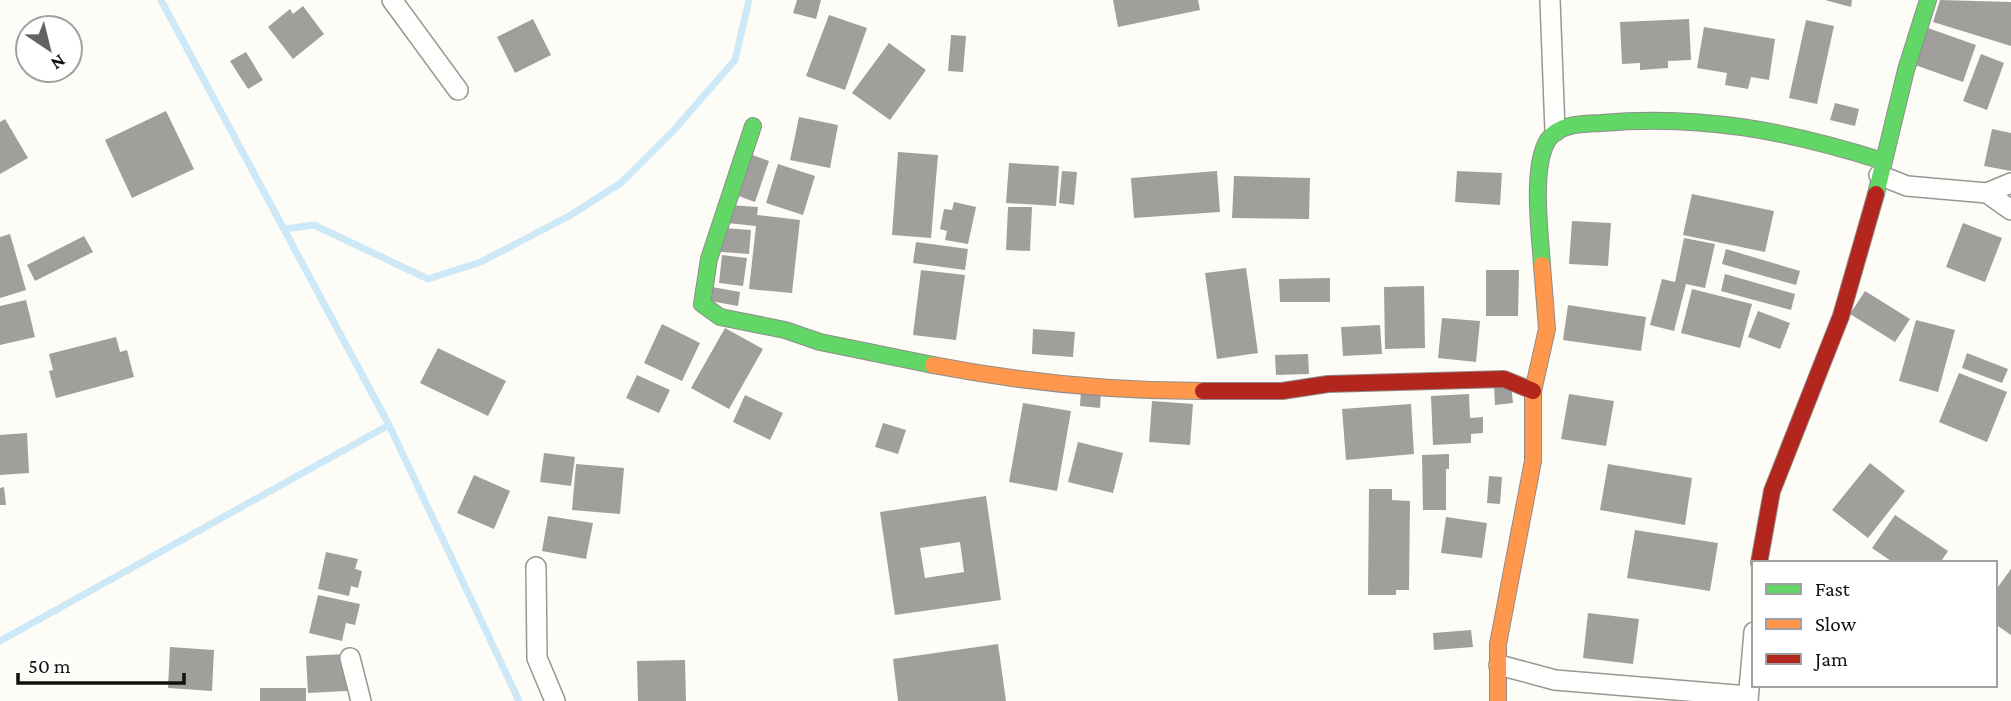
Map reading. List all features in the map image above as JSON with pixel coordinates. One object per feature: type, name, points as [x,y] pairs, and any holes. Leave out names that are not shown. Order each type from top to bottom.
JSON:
[{"type":"street","points":[[392,0],[458,90]]},
{"type":"street","points":[[1550,0],[1555,131]]},
{"type":"street","points":[[1759,561],[1761,541],[1777,477],[1853,281],[1928,0]]},
{"type":"street","points":[[1498,701],[1498,644],[1533,461],[1533,391],[1547,329],[1537,192],[1546,142],[1555,131],[1576,125],[1654,118],[1720,122],[1835,146],[1881,168],[1907,186],[1987,193],[2011,183]]},
{"type":"street","points":[[754,126],[709,259],[702,304],[720,317],[785,330],[820,342],[990,376],[1067,382],[1128,391],[1282,391],[1328,384],[1504,379],[1533,391]]},
{"type":"street","points":[[1987,193],[2011,210]]},
{"type":"street","points":[[536,567],[537,658],[555,701]]},
{"type":"street","points":[[1499,665],[1555,680],[1748,698],[1752,654]]},
{"type":"street","points":[[350,657],[361,701]]},
{"type":"building","points":[[797,0],[821,0],[816,19],[793,13]]},
{"type":"building","points":[[1113,0],[1198,0],[1200,10],[1118,27]]},
{"type":"building","points":[[1825,0],[1852,0],[1851,7]]},
{"type":"building","points":[[1940,0],[2011,2],[2011,46],[1933,22]]},
{"type":"building","points":[[303,6],[324,34],[293,59],[268,27],[290,9],[293,14]]},
{"type":"building","points":[[829,15],[867,28],[845,90],[806,76]]},
{"type":"building","points":[[533,19],[551,55],[515,73],[497,37]]},
{"type":"building","points":[[1689,19],[1691,60],[1668,61],[1668,68],[1640,70],[1640,63],[1622,64],[1620,22]]},
{"type":"building","points":[[1806,20],[1834,26],[1817,104],[1789,98]]},
{"type":"building","points":[[1704,27],[1775,39],[1769,80],[1751,77],[1748,89],[1725,85],[1727,73],[1697,68]]},
{"type":"building","points":[[1928,28],[1976,45],[1963,82],[1915,65]]},
{"type":"building","points":[[951,35],[966,36],[963,72],[948,71]]},
{"type":"building","points":[[889,43],[926,70],[890,120],[852,93]]},
{"type":"building","points":[[246,52],[263,80],[248,89],[230,61]]},
{"type":"building","points":[[1981,54],[2004,63],[1987,110],[1963,101]]},
{"type":"building","points":[[1835,103],[1859,109],[1855,126],[1830,120]]},
{"type":"building","points":[[166,111],[194,169],[132,198],[105,140]]},
{"type":"building","points":[[799,117],[838,125],[830,168],[790,160]]},
{"type":"building","points":[[5,119],[28,158],[0,174],[0,122]]},
{"type":"building","points":[[1992,129],[2011,133],[2011,171],[1984,166]]},
{"type":"building","points":[[898,152],[938,155],[931,238],[892,235]]},
{"type":"building","points":[[747,153],[769,161],[755,202],[733,194]]},
{"type":"building","points":[[1009,163],[1059,166],[1056,206],[1006,203]]},
{"type":"building","points":[[778,164],[815,176],[803,215],[766,203]]},
{"type":"building","points":[[1062,171],[1077,172],[1074,205],[1059,203]]},
{"type":"building","points":[[1217,171],[1220,212],[1134,218],[1131,178]]},
{"type":"building","points":[[1457,171],[1502,173],[1500,205],[1455,202]]},
{"type":"building","points":[[1234,176],[1310,178],[1309,219],[1232,218]]},
{"type":"building","points":[[1692,194],[1774,211],[1765,252],[1683,235]]},
{"type":"building","points":[[954,202],[976,207],[968,244],[945,240],[947,231],[940,229],[944,209],[952,210]]},
{"type":"building","points":[[729,205],[758,207],[757,215],[800,220],[792,293],[749,289],[756,226],[727,223]]},
{"type":"building","points":[[1008,207],[1032,207],[1030,251],[1006,250]]},
{"type":"building","points":[[1572,221],[1611,223],[1608,266],[1569,264]]},
{"type":"building","points":[[1963,223],[2002,238],[1985,282],[1946,267]]},
{"type":"building","points":[[724,228],[751,230],[749,254],[721,252]]},
{"type":"building","points":[[10,234],[26,290],[0,298],[0,237]]},
{"type":"building","points":[[84,236],[93,252],[35,281],[27,265]]},
{"type":"building","points":[[1684,238],[1715,244],[1705,288],[1686,284],[1674,331],[1650,325],[1662,279],[1675,282]]},
{"type":"building","points":[[916,242],[968,249],[965,270],[913,263]]},
{"type":"building","points":[[1726,249],[1800,271],[1796,285],[1722,264]]},
{"type":"building","points":[[722,255],[747,258],[743,286],[719,283]]},
{"type":"building","points":[[1246,268],[1258,353],[1217,359],[1205,273]]},
{"type":"building","points":[[921,270],[965,275],[956,340],[913,335]]},
{"type":"building","points":[[1486,270],[1519,270],[1518,316],[1486,316]]},
{"type":"building","points":[[1725,274],[1795,294],[1791,310],[1721,291]]},
{"type":"building","points":[[1330,278],[1330,302],[1280,302],[1279,279]]},
{"type":"building","points":[[1424,286],[1425,348],[1385,349],[1384,287]]},
{"type":"building","points":[[712,287],[740,292],[738,306],[710,301]]},
{"type":"building","points":[[1692,289],[1752,304],[1740,348],[1681,333]]},
{"type":"building","points":[[1865,291],[1910,319],[1895,342],[1850,314]]},
{"type":"building","points":[[26,300],[35,337],[0,345],[0,306]]},
{"type":"building","points":[[1568,305],[1646,317],[1641,351],[1563,340]]},
{"type":"building","points":[[1758,311],[1790,323],[1780,349],[1748,337]]},
{"type":"building","points":[[1442,318],[1480,321],[1476,362],[1438,358]]},
{"type":"building","points":[[1916,320],[1955,330],[1938,392],[1899,381]]},
{"type":"building","points":[[662,324],[700,343],[682,381],[644,363]]},
{"type":"building","points":[[1380,325],[1382,354],[1343,356],[1341,327]]},
{"type":"building","points":[[725,328],[763,349],[729,409],[691,388]]},
{"type":"building","points":[[1033,329],[1075,332],[1073,357],[1032,354]]},
{"type":"building","points":[[116,337],[120,352],[127,350],[134,377],[56,398],[49,371],[53,370],[49,354]]},
{"type":"building","points":[[438,348],[506,381],[488,416],[420,383]]},
{"type":"building","points":[[1967,353],[2008,369],[2002,383],[1962,368]]},
{"type":"building","points":[[1308,354],[1309,374],[1276,375],[1275,355]]},
{"type":"building","points":[[1959,373],[2007,392],[1987,442],[1939,422]]},
{"type":"building","points":[[637,375],[670,390],[659,413],[626,398]]},
{"type":"building","points":[[1511,383],[1513,403],[1495,405],[1494,384]]},
{"type":"building","points":[[1081,390],[1101,391],[1100,408],[1080,406]]},
{"type":"building","points":[[1469,394],[1470,418],[1483,417],[1483,433],[1471,434],[1471,443],[1433,445],[1431,396]]},
{"type":"building","points":[[1569,394],[1614,401],[1606,446],[1561,439]]},
{"type":"building","points":[[745,395],[783,413],[770,440],[733,422]]},
{"type":"building","points":[[1152,401],[1193,404],[1190,445],[1149,442]]},
{"type":"building","points":[[1023,403],[1071,411],[1057,491],[1009,482]]},
{"type":"building","points":[[1411,404],[1414,454],[1346,460],[1342,409]]},
{"type":"building","points":[[883,423],[906,430],[898,454],[875,447]]},
{"type":"building","points":[[27,433],[29,473],[0,475],[0,435]]},
{"type":"building","points":[[1078,442],[1123,453],[1113,493],[1068,482]]},
{"type":"building","points":[[544,453],[575,457],[571,486],[540,482]]},
{"type":"building","points":[[1449,454],[1449,469],[1446,469],[1446,510],[1423,510],[1422,455]]},
{"type":"building","points":[[1870,463],[1905,491],[1868,538],[1832,510]]},
{"type":"building","points":[[576,464],[624,468],[620,514],[572,510]]},
{"type":"building","points":[[1608,464],[1692,478],[1685,525],[1600,510]]},
{"type":"building","points":[[474,475],[510,491],[494,529],[457,513]]},
{"type":"building","points":[[1489,476],[1502,477],[1500,504],[1487,503]]},
{"type":"building","points":[[4,487],[6,505],[0,505],[0,488]]},
{"type":"building","points":[[1369,489],[1392,489],[1392,500],[1410,501],[1409,590],[1396,590],[1396,595],[1368,595]]},
{"type":"building","points":[[986,496],[1001,600],[895,615],[880,512]],"holes":[[[960,542],[964,572],[925,578],[920,548]]]},
{"type":"building","points":[[1895,515],[1948,551],[1941,561],[1891,561],[1872,548]]},
{"type":"building","points":[[548,516],[593,523],[586,559],[542,551]]},
{"type":"building","points":[[1446,517],[1487,523],[1482,558],[1441,553]]},
{"type":"building","points":[[1635,530],[1718,543],[1710,591],[1627,578]]},
{"type":"building","points":[[326,552],[358,559],[355,569],[362,571],[358,588],[351,586],[349,596],[318,589]]},
{"type":"building","points":[[2011,569],[2011,635],[1997,625],[1997,588]]},
{"type":"building","points":[[318,595],[360,604],[355,625],[346,623],[342,641],[309,633]]},
{"type":"building","points":[[1588,613],[1639,619],[1633,664],[1583,658]]},
{"type":"building","points":[[1471,630],[1473,647],[1434,650],[1433,633]]},
{"type":"building","points":[[998,644],[1006,701],[898,701],[893,659]]},
{"type":"building","points":[[170,647],[214,650],[212,691],[168,688]]},
{"type":"building","points":[[345,654],[347,691],[308,693],[306,656]]},
{"type":"building","points":[[685,660],[686,701],[638,701],[637,661]]},
{"type":"building","points":[[260,688],[306,688],[306,701],[260,701]]},
{"type":"waterway","points":[[161,0],[389,425],[519,701]]},
{"type":"waterway","points":[[284,229],[314,225],[428,279],[481,262],[569,216],[621,183],[674,130],[735,60],[749,0]]},
{"type":"waterway","points":[[0,641],[389,425]]},
{"type":"traffic: fast","points":[[1876,194],[1906,70],[1928,0]]},
{"type":"traffic: fast","points":[[1542,265],[1538,201],[1540,166],[1548,140],[1565,127],[1638,121],[1709,123],[1778,133],[1883,161]]},
{"type":"traffic: fast","points":[[753,126],[709,259],[702,304],[720,317],[785,330],[820,342],[933,365]]},
{"type":"traffic: slow","points":[[1498,701],[1498,644],[1533,461],[1533,391],[1547,329],[1542,265]]},
{"type":"traffic: slow","points":[[933,365],[1067,384],[1203,391]]},
{"type":"traffic: jam","points":[[1759,561],[1772,491],[1841,316],[1876,194]]},
{"type":"traffic: jam","points":[[1203,391],[1282,391],[1328,384],[1504,379],[1533,391]]}]
